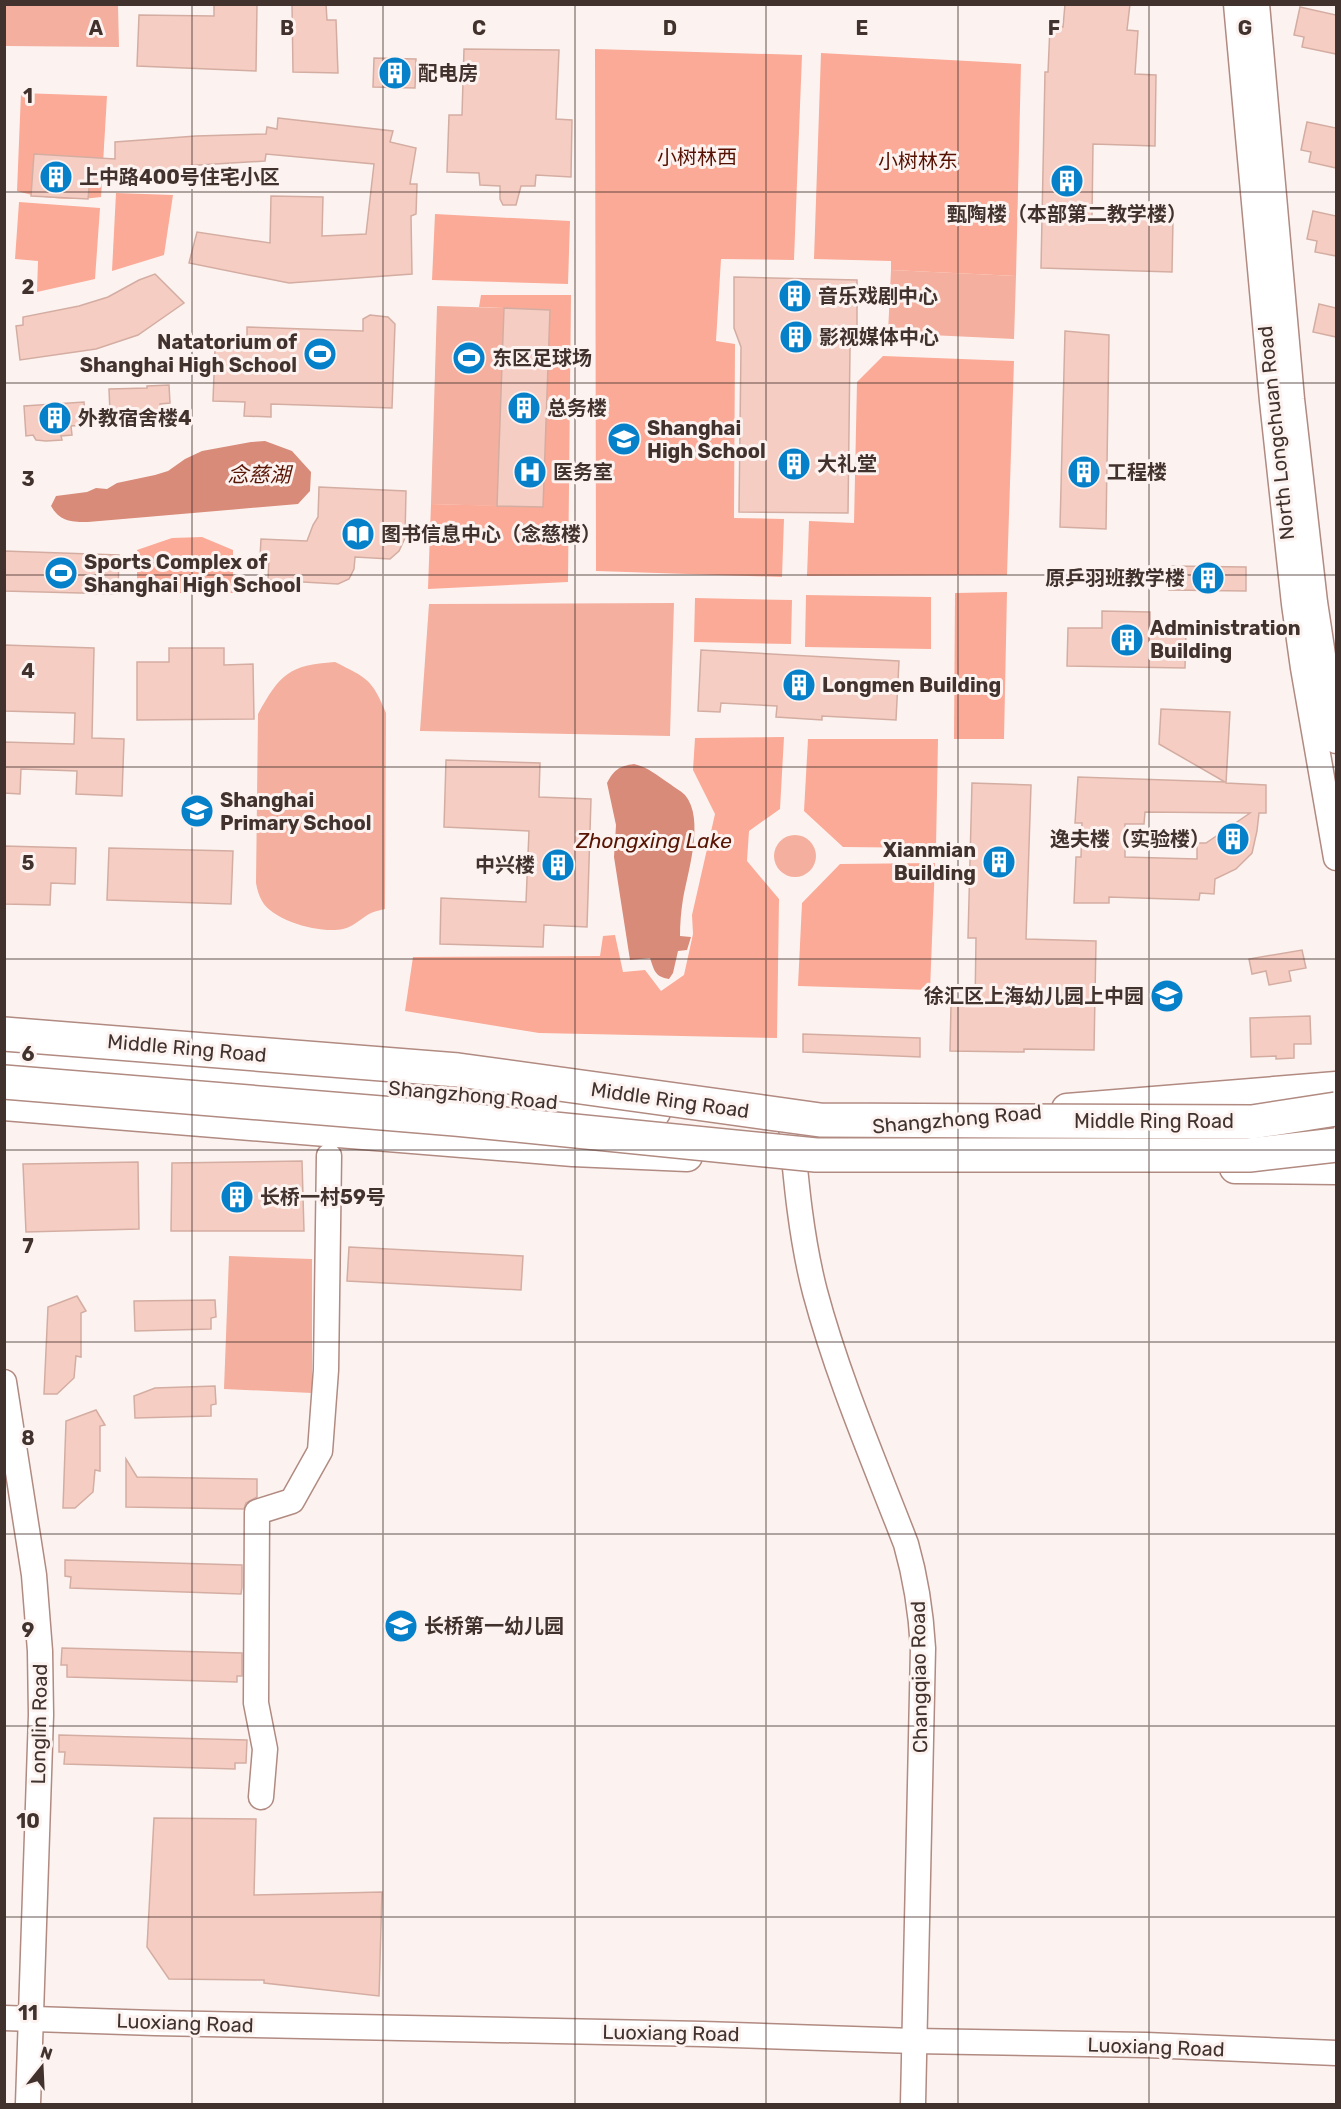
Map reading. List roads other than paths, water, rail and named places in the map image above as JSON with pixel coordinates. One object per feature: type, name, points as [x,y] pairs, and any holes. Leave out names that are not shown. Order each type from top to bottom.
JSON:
[{"type":"highway","name":"Middle Ring Road","points":[[4,1034],[458,1070],[820,1120],[1252,1122],[1336,1109]]},
{"type":"highway","name":"Middle Ring Road","points":[[4,1083],[455,1119],[816,1155],[1249,1155],[1336,1145]]},
{"type":"main road","name":"Shangzhong Road","points":[[4,1051],[846,1129],[1180,1098],[1336,1087]]},
{"type":"main road","name":"Shangzhong Road","points":[[4,1105],[573,1151],[794,1161],[1336,1169]]},
{"type":"street","name":"North Longchuan Road","points":[[1236,4],[1272,401],[1294,604],[1336,858]]},
{"type":"street","name":"North Longchuan Road","points":[[1257,4],[1292,399],[1315,602],[1336,741]]},
{"type":"street","name":"Changqiao Road","points":[[792,1125],[794,1161],[806,1248],[823,1319],[835,1359],[906,1544],[915,1574],[921,1608],[923,1648],[913,2104]]},
{"type":"street","points":[[261,1797],[265,1749],[256,1703],[257,1512],[292,1501],[320,1451],[326,1370],[329,1156]]},
{"type":"street","name":"Longlin Road","points":[[4,1382],[34,1575],[40,1651],[41,1715],[29,2019],[28,2104]]},
{"type":"street","name":"Luoxiang Road","points":[[4,2018],[154,2024],[691,2033],[914,2041],[1146,2045],[1336,2054]]},
{"type":"water","name":"念慈湖","points":[[265,441],[292,451],[311,472],[310,491],[298,504],[88,522],[62,518],[51,506],[56,496],[87,492],[96,488],[107,489],[117,483],[168,471],[202,451]]},
{"type":"water","name":"Zhongxing Lake","points":[[634,764],[653,772],[683,793],[691,805],[694,817],[693,846],[683,899],[680,931],[680,936],[691,937],[687,950],[678,951],[673,973],[669,979],[658,975],[650,958],[630,960],[614,857],[616,825],[607,783],[618,769]]},
{"type":"place","name":"配电房","points":[[395,73]]},
{"type":"place","name":"上中路400号住宅小区","points":[[56,177]]},
{"type":"place","name":"甄陶楼（本部第二教学楼）","points":[[1067,181]]},
{"type":"place","name":"音乐戏剧中心","points":[[795,296]]},
{"type":"place","name":"影视媒体中心","points":[[796,337]]},
{"type":"place","name":"Natatorium of Shanghai High School","points":[[320,354]]},
{"type":"place","name":"东区足球场","points":[[469,358]]},
{"type":"place","name":"总务楼","points":[[524,408]]},
{"type":"place","name":"外教宿舍楼4","points":[[55,418]]},
{"type":"place","name":"Shanghai High School","points":[[624,439]]},
{"type":"place","name":"大礼堂","points":[[794,464]]},
{"type":"place","name":"医务室","points":[[530,472]]},
{"type":"place","name":"工程楼","points":[[1084,472]]},
{"type":"place","name":"图书信息中心（念慈楼）","points":[[358,534]]},
{"type":"place","name":"Sports Complex of Shanghai High School","points":[[61,573]]},
{"type":"place","name":"原乒羽班教学楼","points":[[1208,578]]},
{"type":"place","name":"Administration Building","points":[[1127,640]]},
{"type":"place","name":"Longmen Building","points":[[799,685]]},
{"type":"place","name":"Shanghai Primary School","points":[[197,811]]},
{"type":"place","name":"逸夫楼（实验楼）","points":[[1233,839]]},
{"type":"place","name":"Xianmian Building","points":[[999,862]]},
{"type":"place","name":"中兴楼","points":[[558,865]]},
{"type":"place","name":"徐汇区上海幼儿园上中园","points":[[1167,996]]},
{"type":"place","name":"长桥一村59号","points":[[237,1197]]},
{"type":"place","name":"长桥第一幼儿园","points":[[401,1626]]},
{"type":"park label","name":"小树林西","points":[[697,157]]},
{"type":"park label","name":"小树林东","points":[[918,161]]}]
